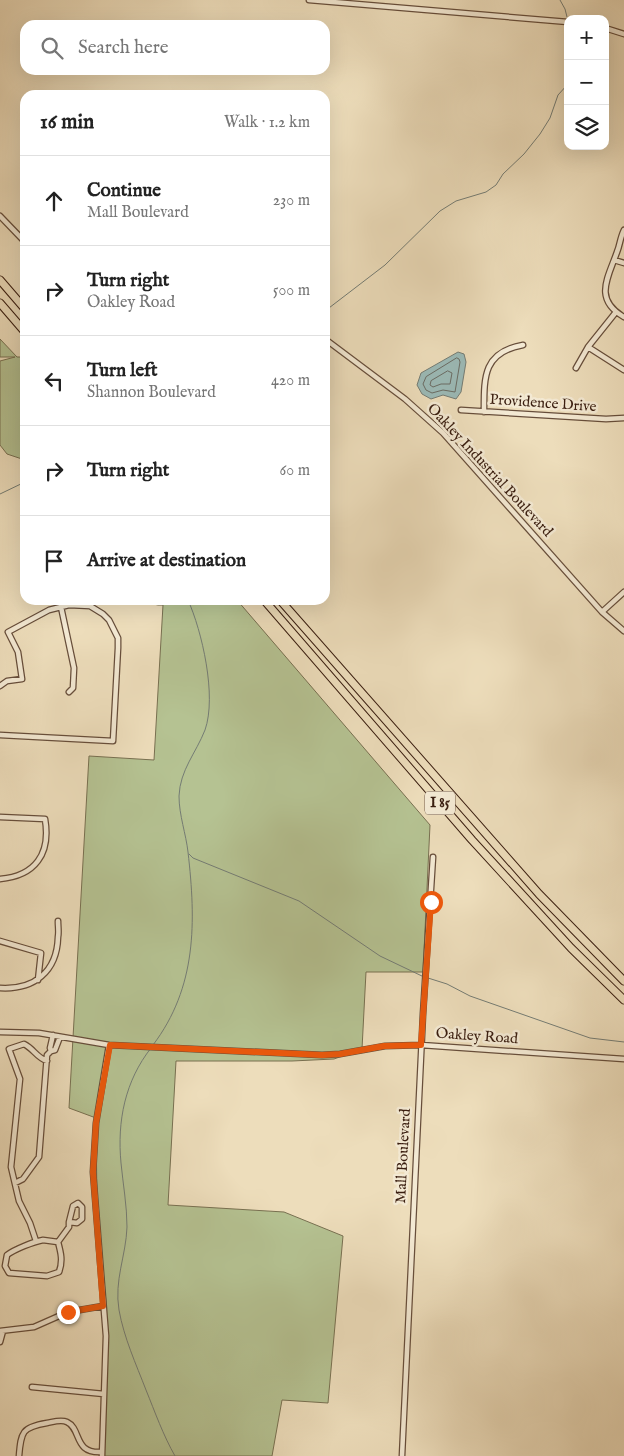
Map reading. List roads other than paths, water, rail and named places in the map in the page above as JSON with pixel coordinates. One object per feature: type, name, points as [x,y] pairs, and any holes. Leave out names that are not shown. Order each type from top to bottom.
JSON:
[{"type":"highway","points":[[0,280],[20,303]]},
{"type":"highway","points":[[0,303],[20,327]]},
{"type":"highway","points":[[0,310],[20,328]]},
{"type":"highway","name":"I 85","points":[[268,605],[472,840],[571,948],[624,1000]]},
{"type":"highway","name":"I 85","points":[[284,605],[539,894],[624,981]]},
{"type":"street","points":[[310,0],[375,3],[564,22]]},
{"type":"street","points":[[609,29],[624,34]]},
{"type":"street","points":[[0,216],[20,237]]},
{"type":"street","points":[[624,230],[606,277],[605,295],[613,311],[624,317]]},
{"type":"street","points":[[614,260],[624,263]]},
{"type":"street","points":[[576,368],[588,347],[616,312]]},
{"type":"street","name":"Oakley Industrial Boulevard","points":[[330,343],[405,398],[443,433],[602,612],[624,631]]},
{"type":"street","points":[[484,412],[487,369],[502,352],[509,348],[523,345]]},
{"type":"street","points":[[588,347],[624,370]]},
{"type":"street","name":"Providence Drive","points":[[461,410],[606,420],[624,418]]},
{"type":"street","points":[[602,612],[624,592]]},
{"type":"street","points":[[0,686],[7,681],[22,678],[18,652],[8,632],[48,610],[72,605]]},
{"type":"street","points":[[0,735],[113,742],[118,648],[115,630],[103,614],[90,606],[84,605]]},
{"type":"street","points":[[61,607],[74,668],[73,688],[69,692]]},
{"type":"street","points":[[0,817],[45,819],[46,832],[43,850],[34,866],[18,876],[0,879]]},
{"type":"street","name":"Mall Boulevard","points":[[402,1456],[421,1045],[433,858]]},
{"type":"street","points":[[0,988],[20,987],[38,980],[50,966],[55,955],[58,921]]},
{"type":"street","points":[[0,941],[41,953],[38,980]]},
{"type":"street","name":"Oakley Road","points":[[0,1032],[39,1032],[110,1045],[322,1055],[340,1054],[384,1046],[421,1045],[624,1059]]},
{"type":"street","points":[[15,1182],[23,1179],[39,1157],[47,1058],[51,1050],[53,1035]]},
{"type":"street","points":[[51,1050],[55,1050],[60,1036]]},
{"type":"street","points":[[36,1241],[30,1223],[19,1201],[11,1167],[20,1079],[9,1049],[24,1044],[38,1058],[47,1058]]},
{"type":"street","points":[[19,1456],[20,1440],[27,1428],[33,1425],[60,1421],[68,1422],[71,1425],[78,1439],[88,1451],[102,1454],[106,1336],[93,1172],[96,1123],[110,1045]]},
{"type":"street","points":[[58,1242],[69,1227],[69,1222]]},
{"type":"street","points":[[36,1241],[58,1242],[62,1257],[62,1266],[59,1272],[47,1276],[9,1273],[5,1266],[7,1255],[12,1251],[36,1241]]},
{"type":"street","points":[[0,1342],[1,1331],[34,1327],[68,1312],[103,1306]]},
{"type":"street","points":[[32,1387],[104,1394]]},
{"type":"water","points":[[458,352],[464,354],[466,362],[461,392],[456,399],[443,395],[431,399],[422,394],[417,385],[421,373]]},
{"type":"waterway","points":[[560,0],[566,15]]},
{"type":"waterway","points":[[330,307],[385,265],[440,211],[456,201],[486,192],[496,185],[503,174],[524,154],[540,134],[550,118],[558,95],[564,88]]},
{"type":"waterway","points":[[0,494],[20,484]]},
{"type":"waterway","points":[[153,1045],[167,1023],[178,1000],[186,977],[190,953],[192,929],[191,878],[179,796],[185,770],[205,730],[208,716],[209,682],[203,646],[190,605]]},
{"type":"waterway","points":[[189,854],[193,858],[299,901],[380,956],[424,977]]},
{"type":"waterway","points":[[428,978],[447,984],[470,996],[590,1038],[624,1042]]},
{"type":"waterway","points":[[151,1048],[142,1061],[129,1088],[120,1132],[127,1227],[119,1278],[118,1299],[121,1320],[131,1351],[159,1423],[175,1456]]}]
